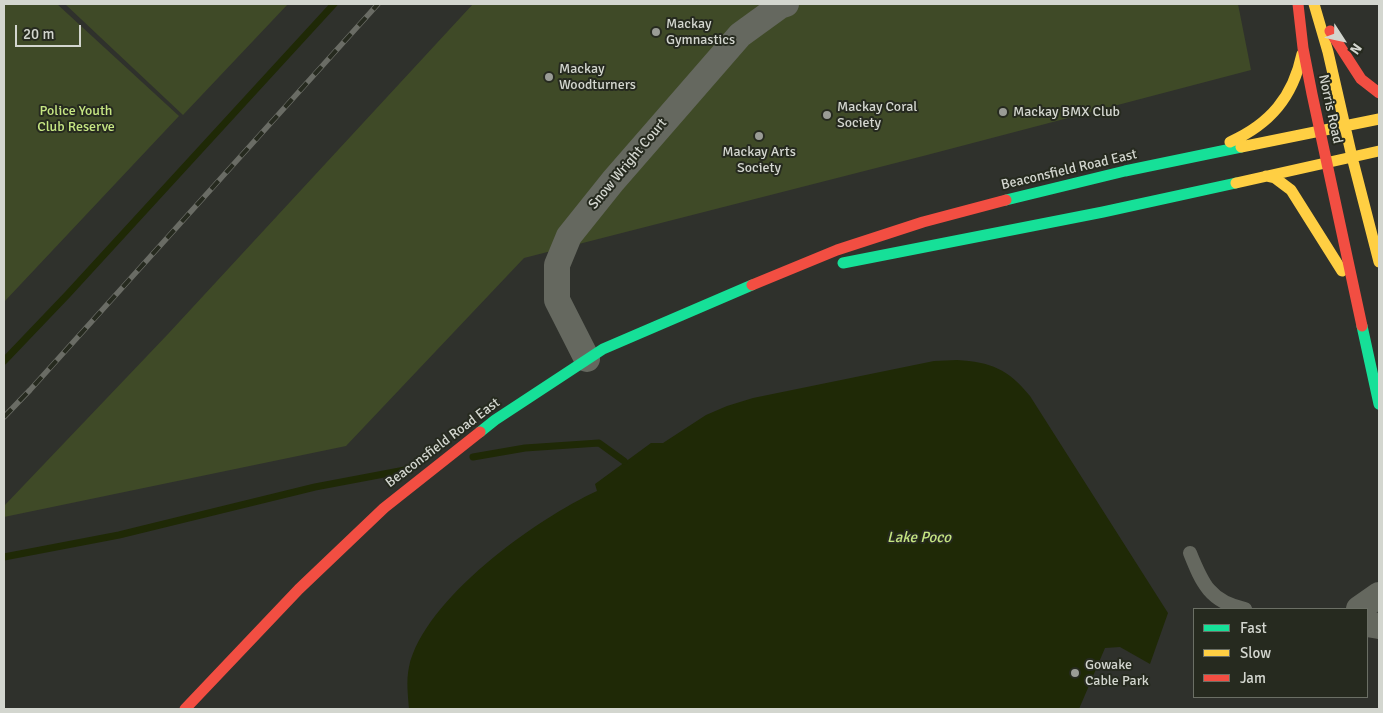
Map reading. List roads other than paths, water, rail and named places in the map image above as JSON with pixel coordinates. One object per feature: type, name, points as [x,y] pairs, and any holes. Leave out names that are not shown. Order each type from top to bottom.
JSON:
[{"type":"main road","name":"Norris Road","points":[[1298,4],[1303,48],[1326,162],[1379,404]]},
{"type":"main road","name":"Norris Road","points":[[1314,4],[1328,52],[1379,262]]},
{"type":"main road","points":[[1314,4],[1361,79],[1379,93]]},
{"type":"main road","points":[[1125,171],[1225,143],[1257,128],[1275,112],[1286,98],[1300,66],[1303,48]]},
{"type":"main road","name":"Beaconsfield Road East","points":[[185,709],[300,589],[384,508],[494,420],[603,349],[837,250],[923,222],[1031,193],[1125,171],[1379,119]]},
{"type":"main road","name":"Beaconsfield Road East","points":[[773,277],[1103,212],[1379,151]]},
{"type":"main road","points":[[1266,176],[1275,178],[1291,190],[1331,251],[1356,296]]},
{"type":"main road","points":[[1372,230],[1372,219],[1376,206]]},
{"type":"street","name":"Snow Wright Court","points":[[587,359],[558,300],[557,265],[569,236],[613,181],[740,35],[780,6],[786,4]]},
{"type":"street","points":[[1360,608],[1379,595]]},
{"type":"lane","points":[[1190,553],[1211,594],[1222,602],[1242,608]]},
{"type":"water","name":"Lake Poco","points":[[957,360],[980,363],[998,369],[1014,379],[1030,396],[1168,613],[1150,664],[1120,647],[1105,648],[1079,709],[409,709],[408,672],[419,641],[436,615],[459,589],[515,541],[544,521],[597,491],[595,484],[651,443],[663,443],[706,415],[753,398],[934,361]]},
{"type":"waterway","points":[[4,361],[68,294],[334,4]]},
{"type":"waterway","points":[[473,457],[525,448],[599,443],[624,461]]},
{"type":"waterway","points":[[4,557],[119,535],[315,487],[405,470]]},
{"type":"railway","points":[[4,417],[378,4]]},
{"type":"place","name":"Mackay Gymnastics","points":[[656,32]]},
{"type":"place","name":"Mackay Woodturners","points":[[549,77]]},
{"type":"place","name":"Mackay BMX Club","points":[[1003,112]]},
{"type":"place","name":"Mackay Coral Society","points":[[827,115]]},
{"type":"place","name":"Mackay Arts Society","points":[[759,136]]},
{"type":"place","name":"Gowake Cable Park","points":[[1075,673]]},
{"type":"park label","name":"Police Youth Club Reserve","points":[[76,120]]}]
